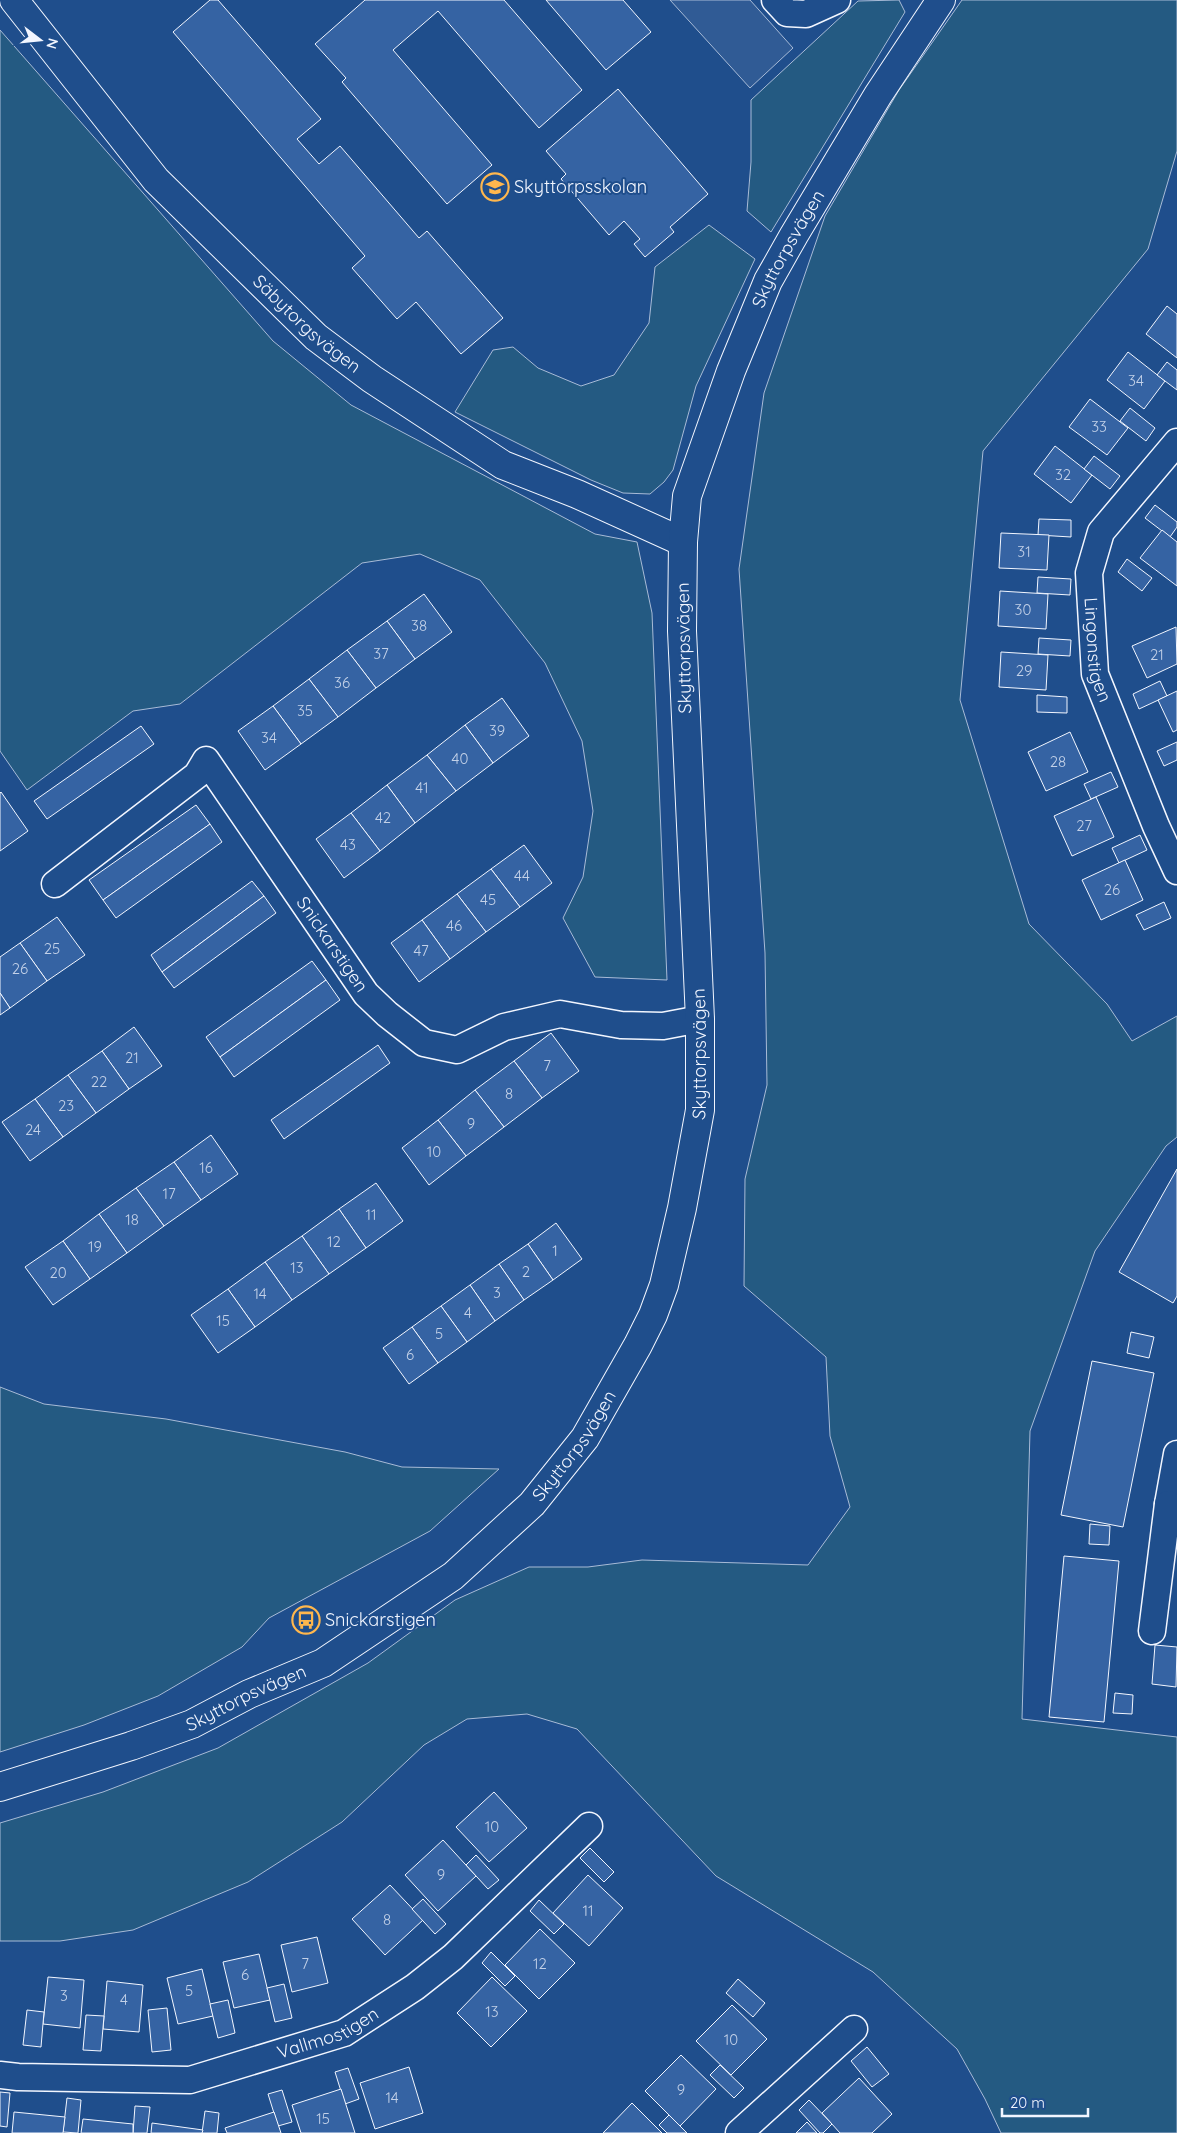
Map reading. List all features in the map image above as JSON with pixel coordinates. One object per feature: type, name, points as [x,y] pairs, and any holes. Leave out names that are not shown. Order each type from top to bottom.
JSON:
[{"type":"street","name":"Säbytorgsvägen","points":[[14,0],[156,180],[316,337],[372,379],[503,465],[577,494],[683,542]]},
{"type":"street","points":[[775,0],[787,13],[806,14],[837,0]]},
{"type":"street","name":"Skyttorpsvägen","points":[[0,1787],[131,1746],[192,1724],[249,1694],[323,1663],[453,1576],[532,1504],[585,1438],[653,1315],[664,1285],[682,1208],[700,1110],[700,1019],[682,631],[683,542],[687,496],[731,371],[768,281],[931,4]]},
{"type":"street","name":"Lingonstigen","points":[[1177,442],[1102,532],[1089,573],[1096,674],[1156,826],[1177,871]]},
{"type":"street","name":"Snickarstigen","points":[[55,884],[197,775],[206,760],[366,994],[387,1014],[424,1042],[457,1050],[504,1027],[560,1014],[630,1025],[663,1026],[700,1019]]},
{"type":"street","points":[[1152,1631],[1172,1505],[1177,1454]]},
{"type":"street","name":"Vallmostigen","points":[[0,2075],[18,2077],[190,2080],[344,2033],[415,1988],[454,1958],[589,1826]]},
{"type":"street","points":[[740,2133],[854,2029]]},
{"type":"shaded area","points":[[670,0],[750,0],[793,48],[750,88]]},
{"type":"shaded area","points":[[899,0],[905,12],[771,232],[747,211],[751,162],[751,100],[858,1]]},
{"type":"shaded area","points":[[962,0],[1177,0],[1177,151],[1148,249],[983,451],[960,700],[1029,924],[1107,1004],[1132,1041],[1177,1016],[1177,1137],[1166,1146],[1095,1251],[1030,1431],[1022,1719],[1177,1737],[1177,2133],[1001,2133],[985,2099],[957,2049],[873,1972],[716,1876],[577,1729],[527,1714],[467,1719],[424,1745],[342,1822],[248,1882],[133,1930],[60,1941],[0,1941],[0,1823],[103,1792],[218,1748],[368,1663],[455,1600],[529,1567],[588,1567],[642,1560],[808,1565],[850,1507],[830,1436],[826,1357],[744,1286],[745,1179],[767,1085],[765,953],[739,569],[764,393],[825,216],[899,90]]},
{"type":"shaded area","points":[[0,30],[273,341],[351,405],[595,534],[637,542],[652,613],[667,980],[595,977],[563,918],[583,877],[593,811],[582,741],[545,663],[480,580],[420,554],[362,563],[180,704],[133,711],[27,790],[0,751]]},
{"type":"shaded area","points":[[709,225],[755,259],[696,386],[673,470],[664,482],[650,494],[623,493],[591,480],[455,412],[493,350],[513,347],[538,368],[581,386],[614,375],[649,323],[655,267]]},
{"type":"shaded area","points":[[0,1387],[44,1404],[166,1419],[345,1452],[402,1467],[499,1469],[430,1531],[269,1618],[242,1647],[158,1696],[84,1725],[0,1752]]},
{"type":"building","points":[[210,0],[218,0],[321,119],[297,139],[319,164],[340,146],[419,238],[427,231],[503,318],[461,354],[416,302],[397,319],[352,268],[365,256],[173,32]]},
{"type":"building","points":[[365,0],[504,0],[582,90],[539,128],[438,11],[393,50],[492,165],[447,204],[342,82],[346,78],[315,44]]},
{"type":"building","points":[[546,0],[623,0],[651,32],[606,70]]},
{"type":"building","points":[[618,89],[708,194],[670,227],[674,232],[645,257],[634,244],[640,239],[624,221],[609,235],[561,179],[566,174],[546,151]]},
{"type":"building","points":[[1167,306],[1177,314],[1177,358],[1146,334]]},
{"type":"building","points":[[1128,352],[1165,381],[1144,409],[1107,380]]},
{"type":"building","points":[[1167,362],[1177,370],[1177,390],[1157,375]]},
{"type":"building","points":[[1090,399],[1128,428],[1107,455],[1069,427]]},
{"type":"building","points":[[1130,408],[1155,428],[1146,441],[1120,421]]},
{"type":"building","points":[[1055,446],[1092,475],[1071,503],[1034,474]]},
{"type":"building","points":[[1094,456],[1120,476],[1110,489],[1084,469]]},
{"type":"building","points":[[1155,505],[1177,522],[1177,527],[1170,537],[1145,518]]},
{"type":"building","points":[[1039,519],[1071,520],[1071,537],[1038,535]]},
{"type":"building","points":[[1162,530],[1177,542],[1177,586],[1140,558]]},
{"type":"building","points":[[1001,533],[1049,535],[1047,570],[999,568]]},
{"type":"building","points":[[1127,559],[1152,578],[1142,591],[1118,572]]},
{"type":"building","points":[[1038,577],[1071,579],[1070,595],[1037,593]]},
{"type":"building","points":[[1000,591],[1048,594],[1046,629],[998,626]]},
{"type":"building","points":[[424,594],[452,632],[415,659],[387,621]]},
{"type":"building","points":[[387,621],[415,659],[376,688],[347,650]]},
{"type":"building","points":[[1176,627],[1177,664],[1147,678],[1132,646]]},
{"type":"building","points":[[1039,638],[1071,640],[1070,656],[1038,654]]},
{"type":"building","points":[[347,650],[376,688],[338,717],[309,679]]},
{"type":"building","points":[[1001,652],[1048,655],[1046,690],[999,687]]},
{"type":"building","points":[[309,679],[338,717],[301,744],[273,706]]},
{"type":"building","points":[[1160,681],[1167,696],[1139,709],[1133,694]]},
{"type":"building","points":[[1177,691],[1177,730],[1173,732],[1158,700]]},
{"type":"building","points":[[1037,695],[1067,697],[1067,713],[1037,712]]},
{"type":"building","points":[[502,698],[529,736],[493,763],[465,725]]},
{"type":"building","points":[[273,706],[301,744],[265,770],[238,731]]},
{"type":"building","points":[[465,725],[493,763],[456,791],[427,755]]},
{"type":"building","points":[[141,726],[154,744],[47,819],[34,801]]},
{"type":"building","points":[[1070,732],[1088,772],[1046,791],[1028,752]]},
{"type":"building","points":[[1177,742],[1177,760],[1164,766],[1157,751]]},
{"type":"building","points":[[427,755],[456,791],[415,823],[387,785]]},
{"type":"building","points":[[1111,772],[1118,787],[1091,799],[1084,784]]},
{"type":"building","points":[[387,785],[415,823],[380,851],[351,813]]},
{"type":"building","points":[[0,793],[28,831],[0,851]]},
{"type":"building","points":[[1096,797],[1114,837],[1072,856],[1054,816]]},
{"type":"building","points":[[196,805],[210,824],[103,900],[89,880]]},
{"type":"building","points":[[351,813],[380,851],[344,878],[316,839]]},
{"type":"building","points":[[210,824],[222,842],[116,918],[103,900]]},
{"type":"building","points":[[1140,835],[1147,850],[1119,863],[1112,848]]},
{"type":"building","points":[[524,845],[552,883],[520,907],[491,869]]},
{"type":"building","points":[[1125,860],[1143,900],[1101,920],[1082,880]]},
{"type":"building","points":[[491,869],[520,907],[486,932],[457,894]]},
{"type":"building","points":[[252,881],[264,896],[162,972],[151,955]]},
{"type":"building","points":[[457,894],[486,932],[450,959],[422,920]]},
{"type":"building","points":[[264,896],[276,913],[174,988],[162,972]]},
{"type":"building","points":[[1164,902],[1171,918],[1144,930],[1136,915]]},
{"type":"building","points":[[57,917],[85,955],[47,981],[20,943]]},
{"type":"building","points":[[422,920],[450,959],[419,982],[391,943]]},
{"type":"building","points":[[20,943],[47,981],[10,1008],[0,993],[0,957]]},
{"type":"building","points":[[312,961],[326,980],[220,1057],[206,1037]]},
{"type":"building","points":[[326,980],[340,1000],[234,1077],[220,1057]]},
{"type":"building","points":[[0,993],[10,1008],[0,1015]]},
{"type":"building","points":[[134,1027],[162,1066],[129,1089],[102,1051]]},
{"type":"building","points":[[551,1033],[579,1071],[542,1098],[514,1061]]},
{"type":"building","points":[[378,1045],[390,1063],[284,1139],[271,1120]]},
{"type":"building","points":[[102,1051],[129,1089],[96,1113],[68,1075]]},
{"type":"building","points":[[514,1061],[542,1098],[504,1127],[475,1090]]},
{"type":"building","points":[[68,1075],[96,1113],[63,1137],[35,1099]]},
{"type":"building","points":[[475,1090],[504,1127],[466,1156],[438,1120]]},
{"type":"building","points":[[35,1099],[63,1137],[30,1161],[2,1122]]},
{"type":"building","points":[[438,1120],[466,1156],[429,1185],[402,1148]]},
{"type":"building","points":[[211,1135],[238,1174],[201,1200],[174,1162]]},
{"type":"building","points":[[174,1162],[201,1200],[164,1226],[136,1188]]},
{"type":"building","points":[[1177,1169],[1177,1296],[1173,1303],[1119,1272]]},
{"type":"building","points":[[376,1183],[403,1221],[366,1248],[339,1209]]},
{"type":"building","points":[[136,1188],[164,1226],[127,1253],[99,1214]]},
{"type":"building","points":[[339,1209],[366,1248],[329,1274],[302,1236]]},
{"type":"building","points":[[99,1214],[127,1253],[90,1279],[63,1241]]},
{"type":"building","points":[[556,1223],[582,1259],[553,1280],[528,1244]]},
{"type":"building","points":[[302,1236],[329,1274],[292,1300],[265,1262]]},
{"type":"building","points":[[63,1241],[90,1279],[53,1305],[25,1267]]},
{"type":"building","points":[[528,1244],[553,1280],[524,1300],[499,1264]]},
{"type":"building","points":[[265,1262],[292,1300],[255,1327],[228,1289]]},
{"type":"building","points":[[499,1264],[524,1300],[495,1321],[470,1285]]},
{"type":"building","points":[[470,1285],[495,1321],[467,1342],[441,1306]]},
{"type":"building","points":[[228,1289],[255,1327],[218,1353],[191,1315]]},
{"type":"building","points":[[441,1306],[467,1342],[438,1363],[412,1327]]},
{"type":"building","points":[[412,1327],[438,1363],[409,1384],[383,1348]]},
{"type":"building","points":[[1131,1332],[1154,1337],[1149,1358],[1127,1353]]},
{"type":"building","points":[[1092,1361],[1154,1373],[1123,1527],[1061,1515]]},
{"type":"building","points":[[1090,1524],[1110,1526],[1109,1545],[1089,1544]]},
{"type":"building","points":[[1064,1556],[1119,1561],[1104,1722],[1049,1717]]},
{"type":"building","points":[[1155,1645],[1177,1647],[1176,1687],[1152,1684]]},
{"type":"building","points":[[1115,1693],[1133,1695],[1132,1714],[1113,1713]]},
{"type":"building","points":[[494,1792],[527,1828],[489,1862],[456,1827]]},
{"type":"building","points":[[443,1840],[476,1876],[438,1911],[405,1875]]},
{"type":"building","points":[[590,1848],[614,1872],[604,1882],[580,1858]]},
{"type":"building","points":[[476,1855],[499,1880],[488,1889],[466,1865]]},
{"type":"building","points":[[588,1875],[623,1908],[589,1946],[553,1913]]},
{"type":"building","points":[[390,1885],[423,1920],[385,1955],[352,1919]]},
{"type":"building","points":[[423,1899],[446,1924],[435,1934],[412,1909]]},
{"type":"building","points":[[539,1900],[564,1924],[554,1934],[530,1911]]},
{"type":"building","points":[[540,1929],[575,1963],[539,1999],[505,1965]]},
{"type":"building","points":[[317,1937],[328,1983],[292,1992],[281,1945]]},
{"type":"building","points":[[491,1952],[515,1976],[505,1986],[482,1963]]},
{"type":"building","points":[[259,1954],[270,2000],[234,2008],[223,1962]]},
{"type":"building","points":[[202,1969],[213,2016],[178,2024],[167,1978]]},
{"type":"building","points":[[48,1977],[84,1980],[80,2028],[43,2024]]},
{"type":"building","points":[[492,1977],[527,2011],[491,2047],[457,2013]]},
{"type":"building","points":[[738,1979],[765,2003],[753,2017],[726,1993]]},
{"type":"building","points":[[107,1981],[143,1985],[139,2032],[103,2029]]},
{"type":"building","points":[[284,1984],[292,2018],[275,2022],[267,1988]]},
{"type":"building","points":[[228,2000],[235,2033],[218,2038],[210,2004]]},
{"type":"building","points":[[732,2005],[767,2039],[731,2075],[696,2041]]},
{"type":"building","points":[[167,2008],[171,2050],[152,2052],[148,2010]]},
{"type":"building","points":[[27,2010],[44,2012],[41,2047],[23,2045]]},
{"type":"building","points":[[86,2015],[104,2016],[101,2051],[83,2050]]},
{"type":"building","points":[[867,2047],[889,2074],[872,2087],[851,2061]]},
{"type":"building","points":[[681,2055],[716,2089],[680,2126],[645,2091]]},
{"type":"building","points":[[720,2065],[744,2088],[734,2098],[710,2075]]},
{"type":"building","points":[[409,2067],[423,2113],[375,2129],[360,2083]]},
{"type":"building","points":[[348,2068],[359,2099],[345,2104],[335,2072]]},
{"type":"building","points":[[859,2078],[892,2114],[872,2133],[840,2133],[822,2113]]},
{"type":"building","points":[[341,2089],[355,2133],[301,2133],[292,2105]]},
{"type":"building","points":[[282,2090],[292,2122],[278,2126],[268,2094]]},
{"type":"building","points":[[0,2092],[10,2093],[7,2127],[0,2126]]},
{"type":"building","points":[[67,2098],[81,2100],[78,2133],[63,2132]]},
{"type":"building","points":[[809,2100],[832,2124],[823,2133],[820,2133],[799,2110]]},
{"type":"building","points":[[632,2103],[662,2133],[603,2133]]},
{"type":"building","points":[[135,2106],[150,2107],[147,2133],[133,2133]]},
{"type":"building","points":[[205,2111],[219,2113],[217,2133],[202,2133]]},
{"type":"building","points":[[14,2112],[65,2117],[63,2133],[12,2133]]},
{"type":"building","points":[[274,2112],[281,2133],[227,2133],[225,2128]]},
{"type":"building","points":[[669,2115],[687,2133],[667,2133],[659,2125]]},
{"type":"building","points":[[83,2119],[133,2124],[133,2133],[81,2133]]},
{"type":"building","points":[[807,2122],[817,2133],[796,2133]]},
{"type":"building","points":[[152,2123],[203,2130],[202,2133],[151,2133]]},
{"type":"place","name":"Skyttorpsskolan","points":[[495,187]]},
{"type":"place","name":"Snickarstigen","points":[[306,1620]]}]
